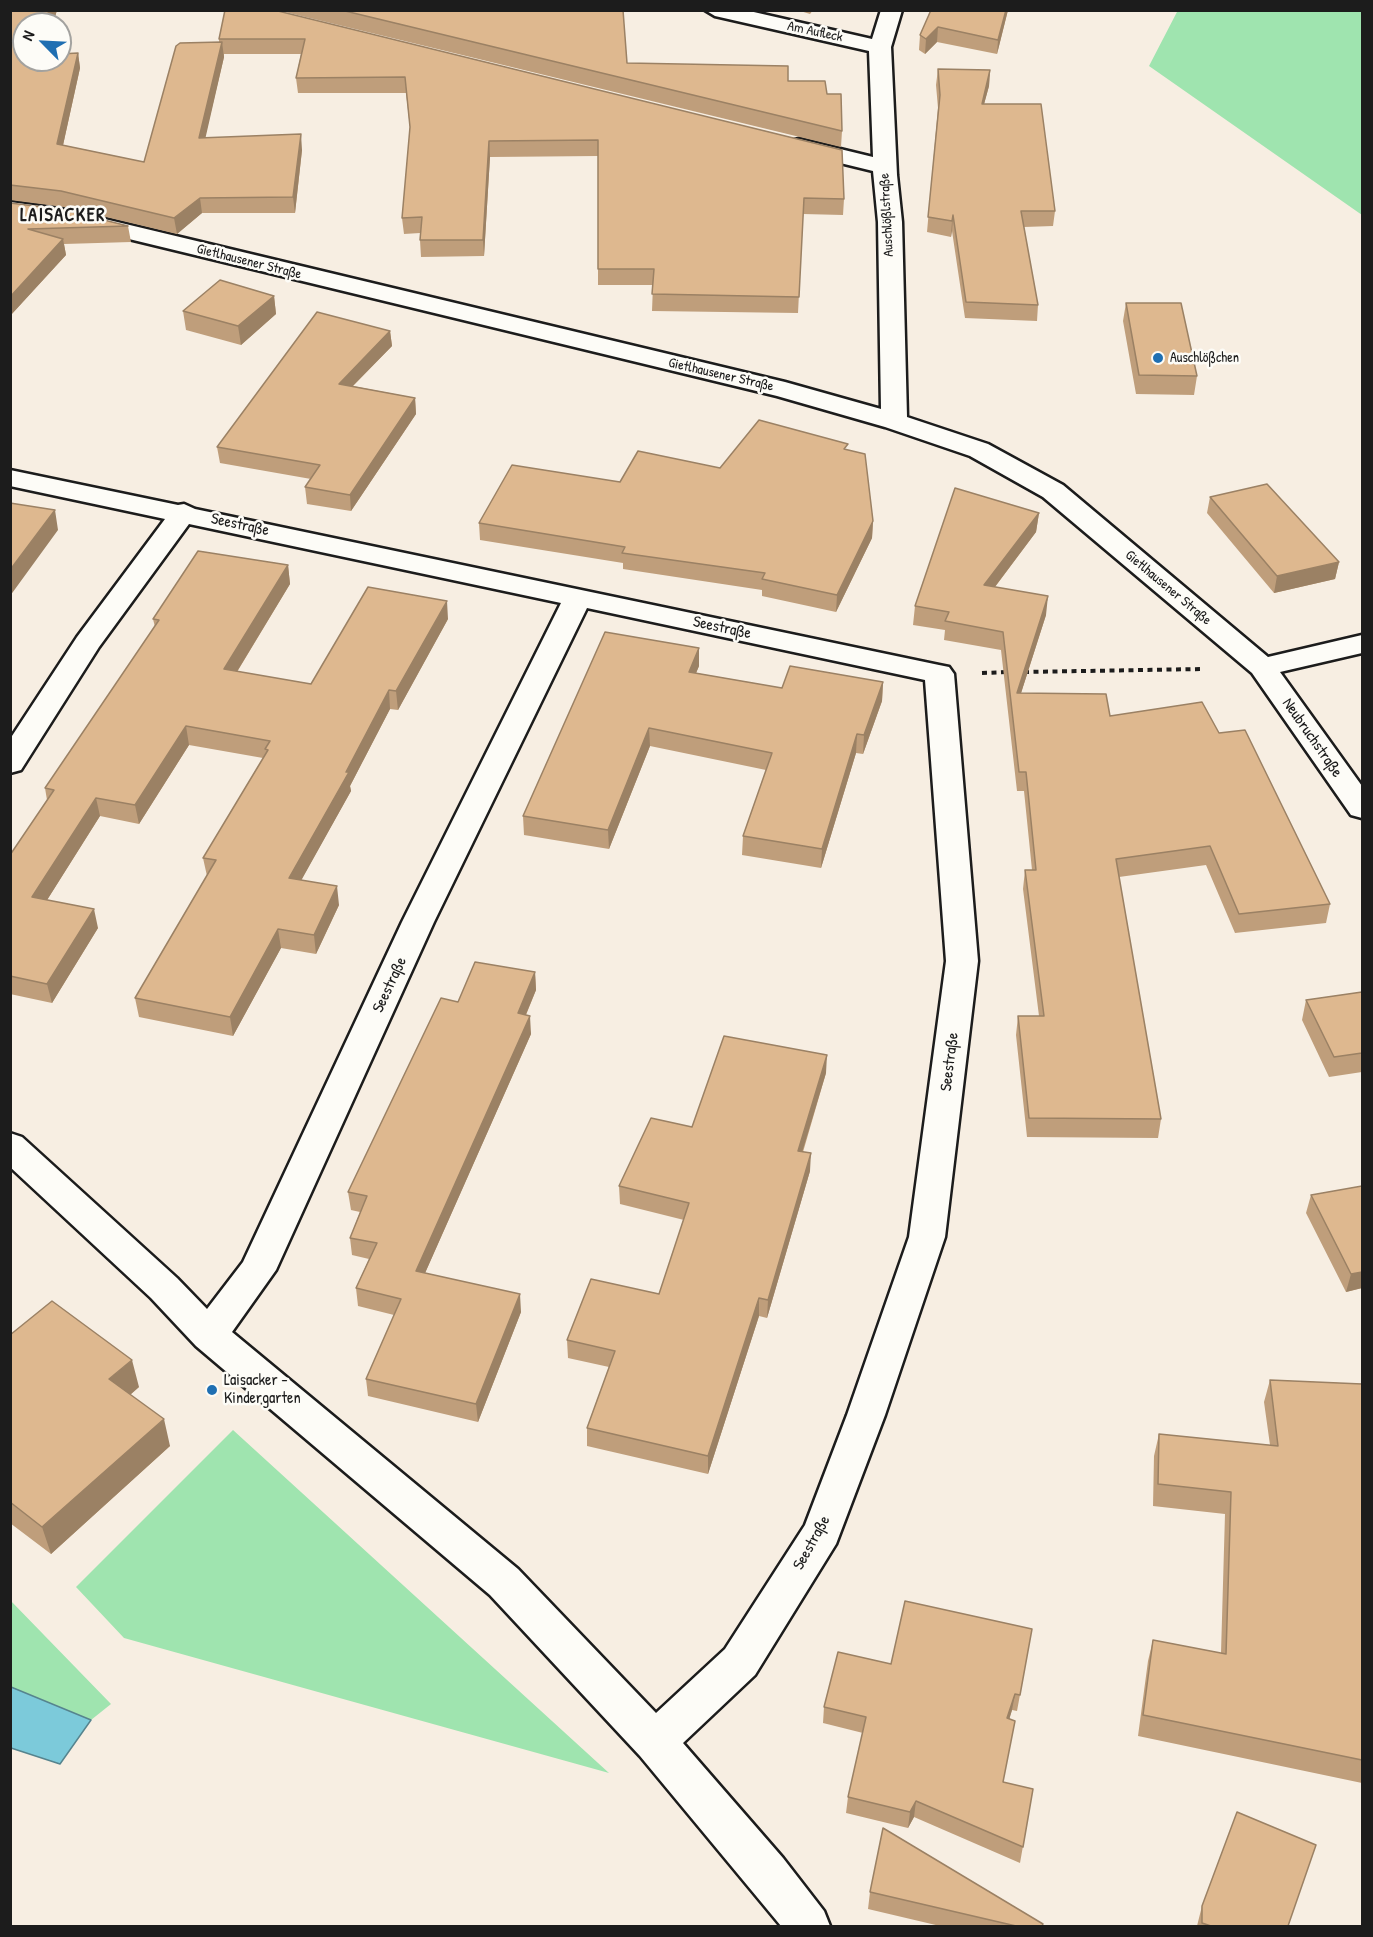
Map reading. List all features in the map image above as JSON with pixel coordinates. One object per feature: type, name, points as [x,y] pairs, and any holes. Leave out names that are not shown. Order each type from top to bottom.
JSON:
[{"type":"street","name":"Am Aufleck","points":[[715,10],[880,46]]},
{"type":"street","name":"Auschlößlstraße","points":[[892,10],[880,46],[885,167],[890,222],[894,421]]},
{"type":"street","points":[[775,140],[885,167]]},
{"type":"street","name":"Gietlhausener Straße","points":[[10,209],[63,216],[785,390],[894,421],[979,450],[1053,491],[1263,668]]},
{"type":"street","name":"Seestraße","points":[[10,478],[184,512],[939,674],[962,962],[927,1237],[866,1415],[822,1532],[740,1662],[655,1742]]},
{"type":"street","points":[[10,763],[87,643],[184,512]]},
{"type":"street","name":"Seestraße","points":[[209,1335],[258,1270],[418,922],[578,597]]},
{"type":"street","points":[[1263,668],[1362,644]]},
{"type":"street","name":"Neubruchstraße","points":[[1263,668],[1362,808]]},
{"type":"street","points":[[10,1146],[164,1288],[209,1335],[504,1582],[655,1742],[767,1873],[808,1926]]},
{"type":"path","points":[[1022,672],[1263,668]]},
{"type":"path","points":[[939,674],[1010,672]]},
{"type":"green space","points":[[1178,10],[1362,11],[1362,215],[1149,66]]},
{"type":"green space","points":[[233,1430],[609,1773],[124,1638],[76,1587]]},
{"type":"green space","points":[[10,1600],[111,1704],[91,1720],[11,1687]]},
{"type":"water","points":[[11,1687],[91,1720],[60,1764],[11,1748]]},
{"type":"building","points":[[10,10],[49,10],[48,12],[12,12],[12,72],[72,72],[72,53],[78,53],[57,144],[144,162],[176,46],[180,43],[222,42],[199,138],[301,134],[293,197],[200,198],[174,218],[61,191],[10,185]]},
{"type":"building","points":[[225,10],[274,10],[842,150],[844,199],[804,198],[799,297],[652,294],[654,269],[598,269],[598,140],[489,141],[483,240],[420,240],[422,217],[402,218],[410,127],[405,77],[296,78],[305,39],[219,39]]},
{"type":"building","points":[[341,10],[623,10],[627,63],[788,66],[788,81],[825,81],[827,94],[841,94],[842,131]]},
{"type":"building","points":[[931,10],[1006,10],[998,40],[938,27],[926,39],[920,35]]},
{"type":"building","points":[[938,69],[990,70],[982,104],[1041,104],[1055,211],[1021,211],[1038,305],[966,302],[953,215],[952,221],[928,217],[940,95]]},
{"type":"building","points":[[10,203],[60,209],[128,226],[28,229],[63,239],[10,297]]},
{"type":"building","points":[[220,280],[274,296],[238,326],[183,311]]},
{"type":"building","name":"Auschlößchen","points":[[1126,303],[1181,303],[1197,376],[1139,375]]},
{"type":"building","points":[[317,312],[390,331],[339,384],[415,398],[350,495],[305,487],[320,465],[217,447]]},
{"type":"building","points":[[759,420],[848,444],[844,449],[865,454],[873,521],[837,595],[762,579],[765,573],[622,553],[625,547],[479,523],[512,465],[620,482],[638,451],[720,468]]},
{"type":"building","points":[[1267,484],[1339,562],[1277,576],[1210,497]]},
{"type":"building","points":[[955,488],[1039,513],[984,585],[1048,596],[1017,693],[1106,694],[1110,716],[1202,702],[1219,733],[1245,730],[1330,904],[1239,914],[1210,846],[1116,859],[1161,1119],[1029,1118],[1018,1016],[1044,1016],[1025,870],[1036,870],[1026,772],[1019,772],[1003,632],[945,621],[949,612],[915,606]]},
{"type":"building","points":[[10,503],[55,510],[10,570]]},
{"type":"building","points":[[198,551],[288,565],[224,669],[311,684],[368,587],[447,601],[396,691],[389,690],[346,772],[349,772],[289,878],[337,886],[314,935],[278,929],[230,1017],[135,998],[216,860],[203,858],[268,750],[265,749],[270,741],[186,726],[135,805],[96,798],[32,897],[94,909],[47,984],[10,976],[10,855],[54,790],[45,788],[159,620],[153,619]]},
{"type":"building","points":[[605,632],[699,648],[689,672],[782,688],[790,666],[883,682],[864,735],[857,734],[822,849],[743,836],[772,753],[649,728],[608,830],[523,816]]},
{"type":"building","points":[[475,962],[535,972],[518,1013],[530,1016],[416,1271],[520,1294],[476,1404],[366,1379],[401,1299],[356,1288],[377,1243],[350,1238],[367,1196],[348,1192],[441,998],[458,1002]]},
{"type":"building","points":[[1362,992],[1362,1053],[1334,1057],[1306,1000]]},
{"type":"building","points":[[724,1036],[827,1055],[798,1151],[811,1153],[768,1300],[759,1298],[708,1456],[587,1428],[615,1351],[567,1340],[591,1279],[659,1294],[689,1203],[619,1186],[651,1118],[692,1127]]},
{"type":"building","points":[[1362,1186],[1362,1272],[1351,1274],[1311,1195]]},
{"type":"building","points":[[52,1301],[132,1360],[109,1379],[164,1419],[42,1527],[10,1502],[10,1335]]},
{"type":"building","points":[[1270,1380],[1362,1384],[1362,1760],[1143,1715],[1153,1640],[1226,1654],[1231,1492],[1158,1484],[1159,1434],[1278,1446]]},
{"type":"building","points":[[905,1601],[1032,1629],[1020,1695],[1015,1694],[1007,1718],[1015,1721],[1003,1782],[1033,1789],[1023,1847],[916,1801],[910,1812],[848,1797],[866,1717],[824,1707],[838,1652],[891,1664]]},
{"type":"building","points":[[1237,1812],[1316,1845],[1288,1926],[1211,1926],[1202,1923],[1202,1906]]},
{"type":"building","points":[[883,1828],[1043,1924],[1042,1926],[1016,1926],[870,1892]]},
{"type":"place","name":"Auschlößchen","points":[[1158,358]]},
{"type":"place","name":"Laisacker - Kindergarten","points":[[212,1390]]},
{"type":"district","name":"LAISACKER","points":[[63,216]]}]
